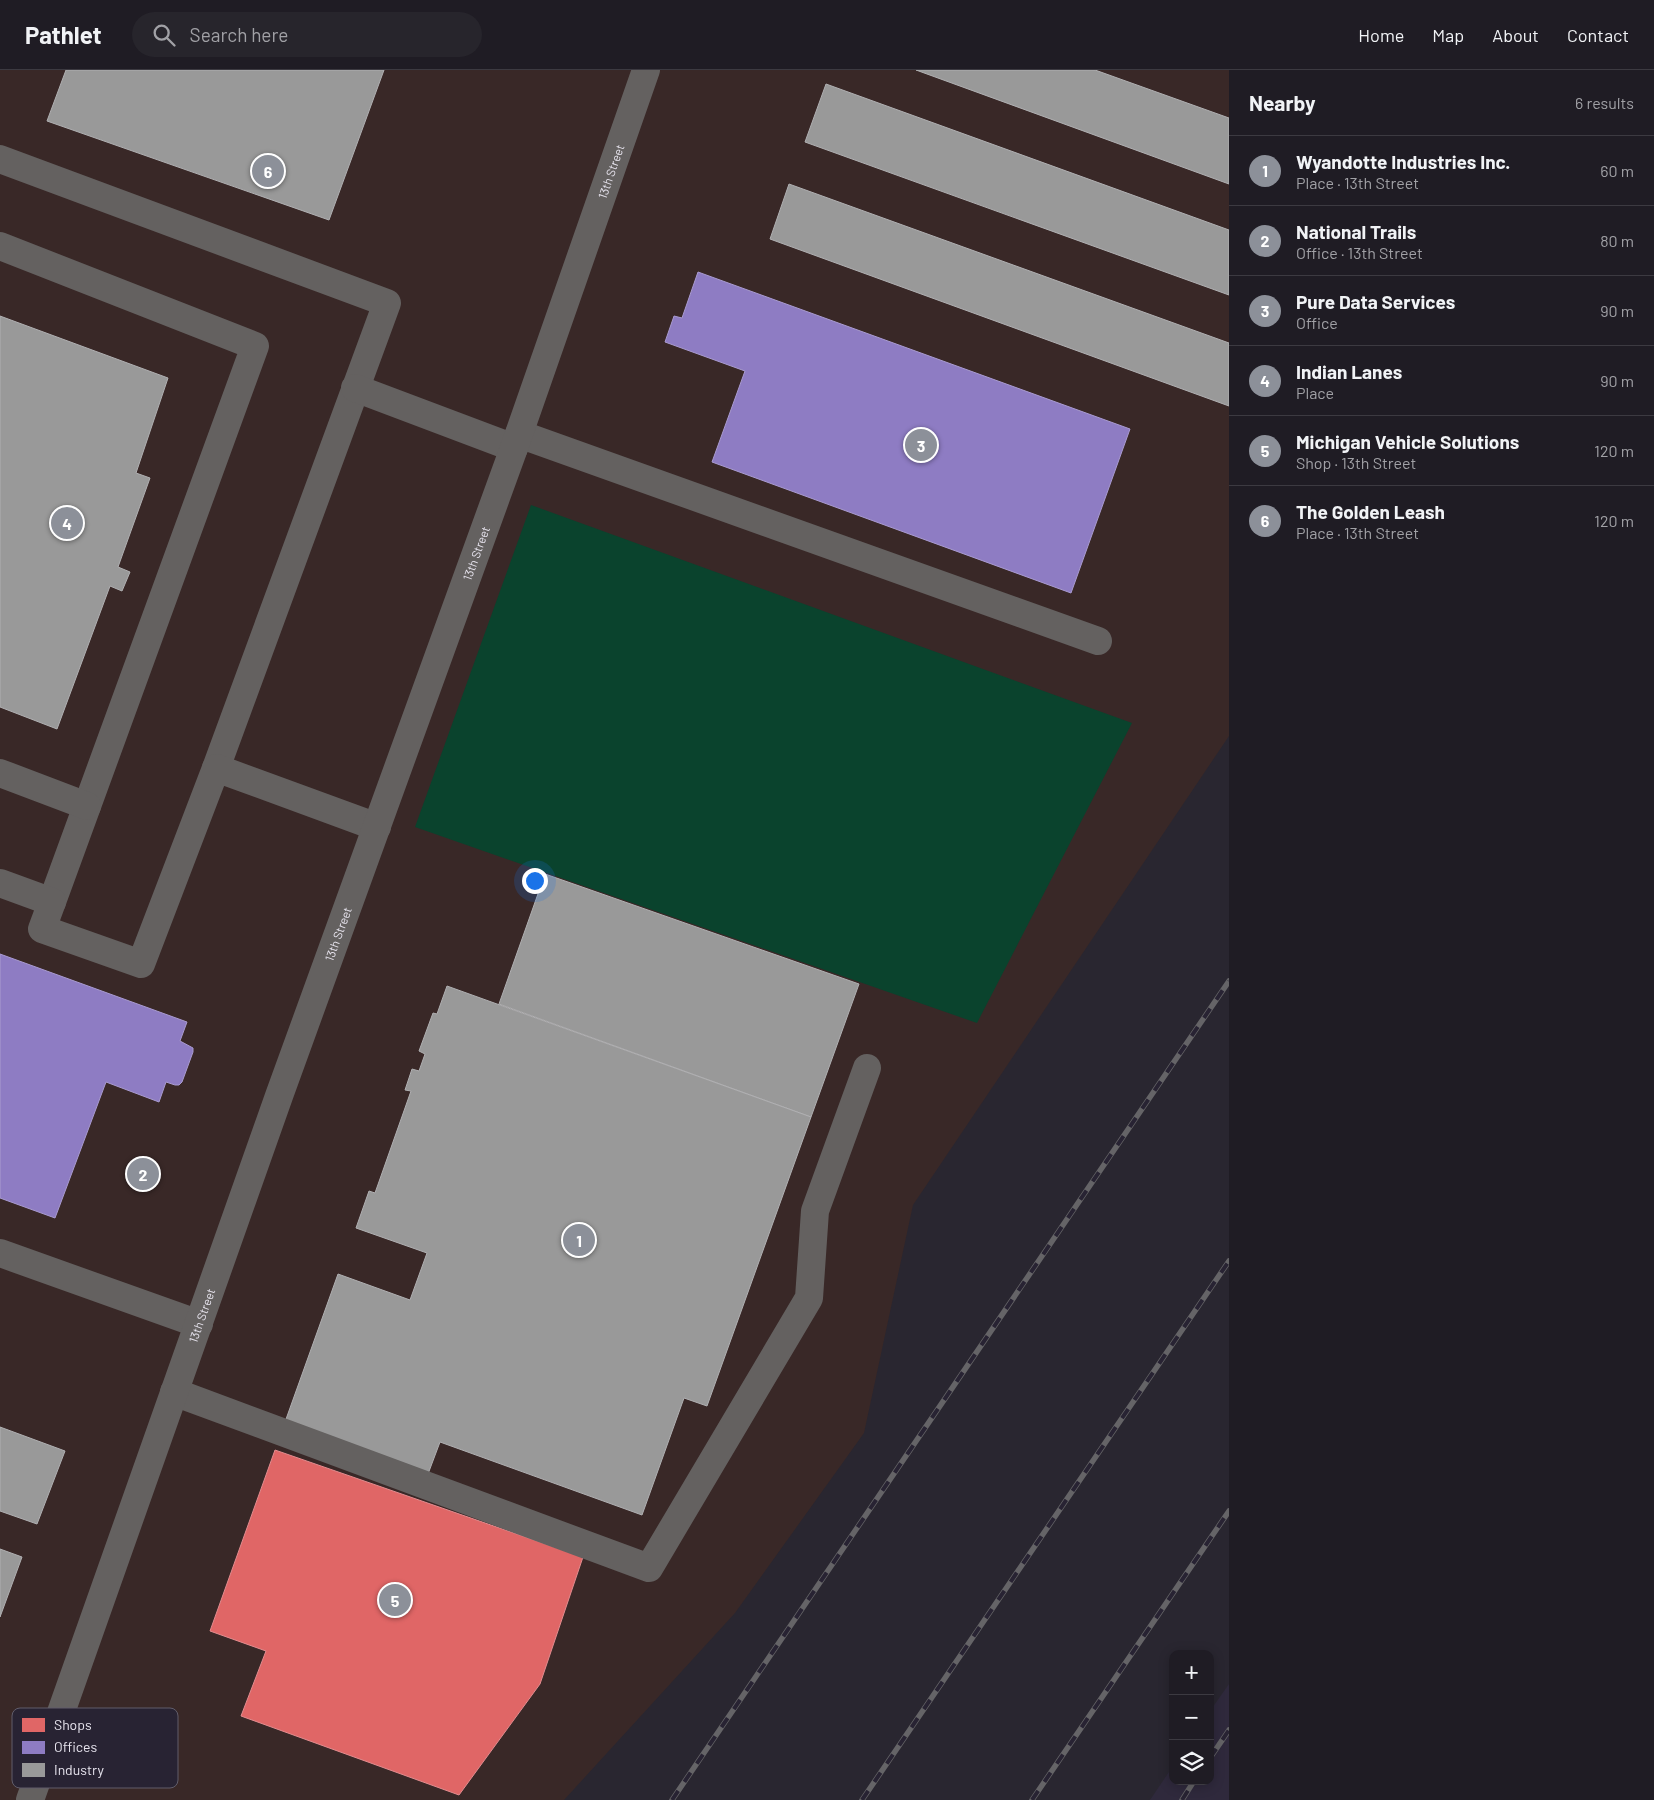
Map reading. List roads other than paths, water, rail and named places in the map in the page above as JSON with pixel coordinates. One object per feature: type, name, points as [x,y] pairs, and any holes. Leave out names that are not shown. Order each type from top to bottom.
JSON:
[{"type":"street","name":"13th Street","points":[[62,1708],[376,827],[517,441],[646,70]]},
{"type":"street","points":[[0,159],[387,303],[216,768],[141,964],[42,929],[254,346],[0,246]]},
{"type":"street","points":[[355,388],[517,441],[1098,641]]},
{"type":"street","points":[[216,768],[376,827]]},
{"type":"street","points":[[0,773],[87,806]]},
{"type":"street","points":[[0,883],[52,902]]},
{"type":"street","points":[[174,1392],[649,1568],[809,1298],[815,1211],[867,1068]]},
{"type":"street","points":[[0,1253],[198,1324]]},
{"type":"street","name":"13th Street","points":[[30,1800],[34,1788]]},
{"type":"railway","points":[[672,1800],[1229,981]]},
{"type":"railway","points":[[862,1800],[1229,1261]]},
{"type":"railway","points":[[1032,1800],[1229,1511]]},
{"type":"railway","points":[[1214,1752],[1229,1730]]},
{"type":"railway","points":[[1182,1800],[1191,1785]]},
{"type":"place","name":"The Golden Leash","points":[[268,171]]},
{"type":"place","name":"Pure Data Services","points":[[921,445]]},
{"type":"place","name":"Indian Lanes","points":[[67,523]]},
{"type":"place","name":"National Trails","points":[[143,1174]]},
{"type":"place","name":"Wyandotte Industries Inc.","points":[[579,1240]]},
{"type":"place","name":"Michigan Vehicle Solutions","points":[[395,1600]]}]
